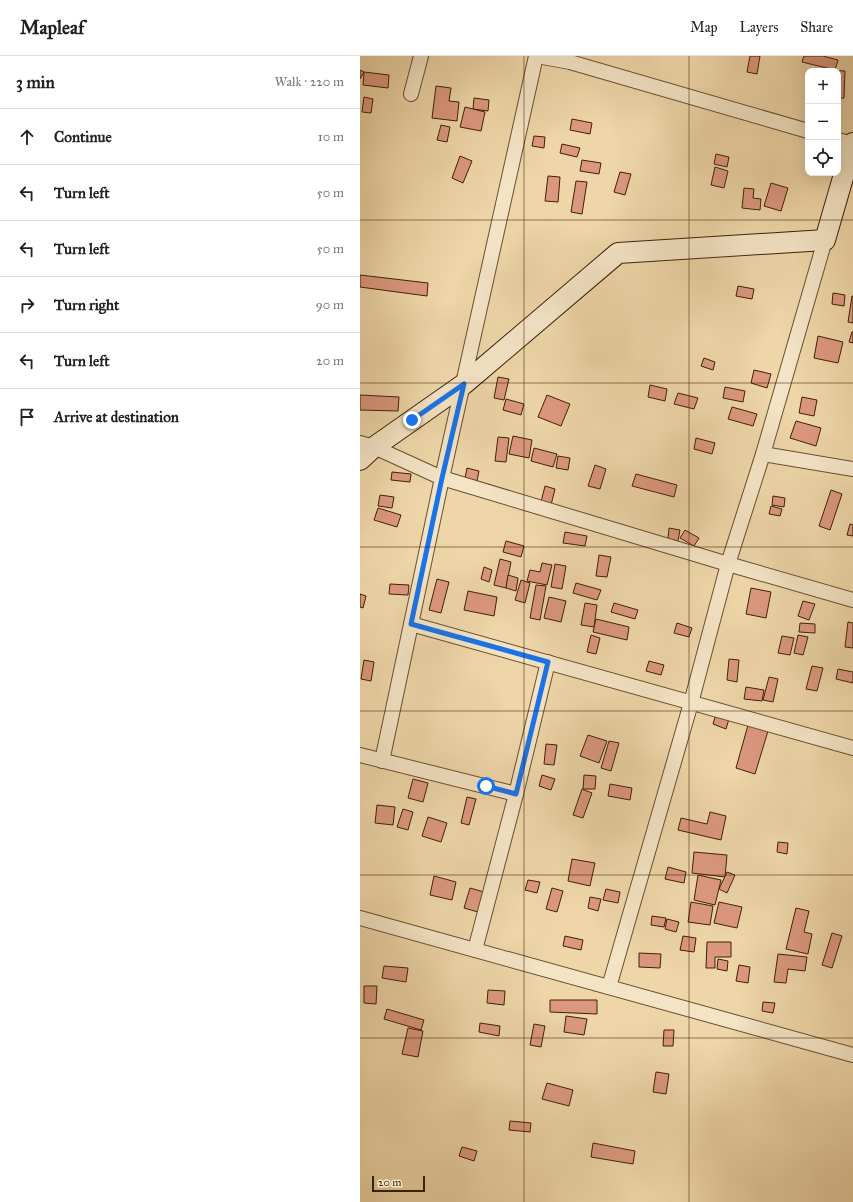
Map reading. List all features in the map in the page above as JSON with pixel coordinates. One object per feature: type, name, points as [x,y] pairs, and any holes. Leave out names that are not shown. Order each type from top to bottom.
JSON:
[{"type":"street","points":[[411,94],[421,56]]},
{"type":"street","points":[[382,761],[442,478],[537,56],[571,59],[805,130]]},
{"type":"street","points":[[609,987],[691,703],[728,564],[763,454],[853,144],[841,141]]},
{"type":"street","points":[[365,450],[464,384],[618,253],[825,240]]},
{"type":"street","points":[[365,450],[442,478],[853,600]]},
{"type":"street","points":[[763,454],[853,469]]},
{"type":"street","points":[[411,624],[853,748]]},
{"type":"street","points":[[475,950],[516,794],[548,662]]},
{"type":"street","points":[[360,756],[516,794]]},
{"type":"street","points":[[360,918],[853,1055]]},
{"type":"building","points":[[750,56],[760,56],[757,74],[747,72]]},
{"type":"building","points":[[804,56],[823,56],[838,60],[836,68],[827,68],[802,62]]},
{"type":"building","points":[[360,70],[364,72],[360,79]]},
{"type":"building","points":[[841,71],[845,71],[844,98],[841,98]]},
{"type":"building","points":[[364,72],[389,75],[388,88],[363,85]]},
{"type":"building","points":[[436,86],[451,88],[449,101],[459,102],[457,121],[432,118]]},
{"type":"building","points":[[364,97],[373,99],[371,113],[362,112]]},
{"type":"building","points":[[474,98],[489,100],[488,111],[473,109]]},
{"type":"building","points":[[465,107],[485,112],[481,131],[460,127]]},
{"type":"building","points":[[572,119],[592,123],[590,134],[570,130]]},
{"type":"building","points":[[441,125],[450,127],[447,142],[437,140]]},
{"type":"building","points":[[534,136],[545,137],[544,148],[532,146]]},
{"type":"building","points":[[562,144],[580,148],[577,157],[560,153]]},
{"type":"building","points":[[716,154],[729,157],[727,167],[714,164]]},
{"type":"building","points":[[460,156],[472,161],[463,183],[452,178]]},
{"type":"building","points":[[582,160],[601,163],[599,174],[580,171]]},
{"type":"building","points":[[715,167],[728,171],[724,188],[711,185]]},
{"type":"building","points":[[620,172],[631,174],[625,195],[614,192]]},
{"type":"building","points":[[548,176],[560,177],[558,202],[545,201]]},
{"type":"building","points":[[576,181],[587,182],[582,214],[571,212]]},
{"type":"building","points":[[771,183],[788,188],[781,211],[764,206]]},
{"type":"building","points":[[744,188],[754,189],[753,198],[761,199],[760,210],[742,208]]},
{"type":"building","points":[[360,275],[428,283],[427,296],[360,287]]},
{"type":"building","points":[[738,286],[754,289],[752,299],[736,296]]},
{"type":"building","points":[[833,293],[845,295],[844,306],[832,304]]},
{"type":"building","points":[[853,296],[853,323],[848,322]]},
{"type":"building","points":[[853,332],[853,343],[849,342]]},
{"type":"building","points":[[818,336],[843,342],[838,363],[814,358]]},
{"type":"building","points":[[704,358],[715,362],[713,370],[701,366]]},
{"type":"building","points":[[754,370],[771,374],[767,388],[751,383]]},
{"type":"building","points":[[498,377],[509,379],[504,400],[494,398]]},
{"type":"building","points":[[650,385],[667,389],[665,401],[648,397]]},
{"type":"building","points":[[725,387],[745,391],[743,402],[723,398]]},
{"type":"building","points":[[678,393],[698,398],[694,409],[674,404]]},
{"type":"building","points":[[360,395],[399,397],[398,411],[360,410]]},
{"type":"building","points":[[547,395],[570,404],[561,426],[538,417]]},
{"type":"building","points":[[802,397],[817,400],[814,416],[799,413]]},
{"type":"building","points":[[506,399],[524,404],[521,415],[503,410]]},
{"type":"building","points":[[732,407],[757,414],[753,426],[728,419]]},
{"type":"building","points":[[796,421],[821,428],[816,446],[790,438]]},
{"type":"building","points":[[513,436],[532,440],[529,458],[509,454]]},
{"type":"building","points":[[498,437],[509,438],[506,462],[495,461]]},
{"type":"building","points":[[696,438],[715,443],[712,454],[694,449]]},
{"type":"building","points":[[534,448],[557,454],[553,467],[531,461]]},
{"type":"building","points":[[558,456],[570,458],[568,470],[556,468]]},
{"type":"building","points":[[595,465],[606,469],[600,489],[588,486]]},
{"type":"building","points":[[467,468],[479,471],[477,481],[465,478]]},
{"type":"building","points":[[392,472],[411,474],[410,482],[391,480]]},
{"type":"building","points":[[636,474],[677,485],[674,497],[632,486]]},
{"type":"building","points":[[545,486],[555,489],[551,505],[541,502]]},
{"type":"building","points":[[831,490],[842,494],[830,530],[819,526]]},
{"type":"building","points":[[380,495],[394,497],[392,508],[378,506]]},
{"type":"building","points":[[773,496],[785,498],[784,507],[772,505]]},
{"type":"building","points":[[771,506],[782,509],[780,516],[769,514]]},
{"type":"building","points":[[378,508],[401,515],[397,527],[374,520]]},
{"type":"building","points":[[850,524],[853,525],[853,536],[847,535]]},
{"type":"building","points":[[669,528],[680,530],[678,541],[668,539]]},
{"type":"building","points":[[685,530],[699,538],[694,546],[680,538]]},
{"type":"building","points":[[565,532],[587,536],[585,546],[563,543]]},
{"type":"building","points":[[506,541],[524,546],[521,557],[503,552]]},
{"type":"building","points":[[599,555],[611,557],[607,577],[596,576]]},
{"type":"building","points":[[500,559],[511,562],[506,588],[494,585]]},
{"type":"building","points":[[542,563],[552,565],[547,585],[527,581],[530,570],[540,572]]},
{"type":"building","points":[[555,564],[566,566],[562,589],[551,587]]},
{"type":"building","points":[[484,567],[492,570],[489,582],[481,579]]},
{"type":"building","points":[[508,575],[518,578],[516,591],[506,588]]},
{"type":"building","points":[[437,579],[449,582],[441,613],[429,610]]},
{"type":"building","points":[[521,580],[530,583],[525,603],[515,600]]},
{"type":"building","points":[[576,583],[601,590],[597,600],[573,593]]},
{"type":"building","points":[[390,584],[409,585],[408,595],[389,594]]},
{"type":"building","points":[[536,585],[546,586],[540,620],[530,618]]},
{"type":"building","points":[[751,588],[771,592],[766,618],[746,614]]},
{"type":"building","points":[[468,591],[497,597],[494,616],[464,610]]},
{"type":"building","points":[[360,594],[366,596],[363,608],[360,607]]},
{"type":"building","points":[[549,597],[566,601],[561,622],[544,618]]},
{"type":"building","points":[[803,601],[815,604],[809,620],[798,616]]},
{"type":"building","points":[[585,603],[597,605],[594,627],[581,625]]},
{"type":"building","points":[[614,603],[638,610],[635,619],[611,612]]},
{"type":"building","points":[[596,619],[629,627],[627,640],[593,632]]},
{"type":"building","points":[[848,622],[853,623],[853,648],[845,647]]},
{"type":"building","points":[[677,623],[692,628],[689,637],[674,633]]},
{"type":"building","points":[[800,623],[815,624],[815,633],[799,632]]},
{"type":"building","points":[[591,635],[600,638],[596,654],[587,652]]},
{"type":"building","points":[[798,635],[808,637],[803,655],[794,653]]},
{"type":"building","points":[[782,636],[794,638],[790,655],[778,653]]},
{"type":"building","points":[[729,659],[739,660],[737,682],[727,680]]},
{"type":"building","points":[[364,660],[374,662],[371,681],[361,679]]},
{"type":"building","points":[[649,661],[664,665],[661,675],[646,671]]},
{"type":"building","points":[[812,666],[823,668],[817,691],[806,689]]},
{"type":"building","points":[[838,669],[853,672],[853,683],[836,679]]},
{"type":"building","points":[[769,677],[778,679],[773,702],[763,700]]},
{"type":"building","points":[[746,687],[764,690],[762,701],[744,699]]},
{"type":"building","points":[[716,714],[729,719],[726,729],[713,724]]},
{"type":"building","points":[[748,725],[768,731],[755,774],[736,768]]},
{"type":"building","points":[[588,735],[607,741],[599,763],[580,756]]},
{"type":"building","points":[[609,741],[619,743],[611,771],[601,768]]},
{"type":"building","points":[[546,744],[557,745],[554,765],[544,764]]},
{"type":"building","points":[[542,775],[555,779],[551,790],[539,786]]},
{"type":"building","points":[[584,775],[596,776],[595,789],[583,789]]},
{"type":"building","points":[[413,779],[428,783],[423,802],[408,798]]},
{"type":"building","points":[[610,784],[632,788],[630,800],[608,796]]},
{"type":"building","points":[[582,789],[592,793],[583,818],[573,815]]},
{"type":"building","points":[[467,797],[476,799],[469,825],[461,823]]},
{"type":"building","points":[[377,805],[395,807],[393,825],[375,823]]},
{"type":"building","points":[[403,809],[413,812],[408,830],[397,827]]},
{"type":"building","points":[[710,812],[726,816],[721,840],[678,830],[681,818],[707,824]]},
{"type":"building","points":[[428,817],[447,823],[441,842],[422,836]]},
{"type":"building","points":[[778,842],[788,843],[787,854],[777,852]]},
{"type":"building","points":[[694,852],[727,855],[725,877],[692,873]]},
{"type":"building","points":[[572,859],[595,863],[590,886],[568,881]]},
{"type":"building","points":[[668,867],[686,872],[684,883],[665,879]]},
{"type":"building","points":[[727,872],[735,875],[727,893],[719,889]]},
{"type":"building","points":[[698,875],[721,880],[715,905],[694,900]]},
{"type":"building","points":[[434,876],[456,882],[452,900],[430,895]]},
{"type":"building","points":[[528,880],[540,882],[537,893],[525,890]]},
{"type":"building","points":[[470,888],[484,892],[478,912],[464,908]]},
{"type":"building","points":[[552,888],[563,891],[557,912],[546,909]]},
{"type":"building","points":[[606,889],[620,892],[618,903],[603,900]]},
{"type":"building","points":[[590,897],[601,899],[598,911],[588,908]]},
{"type":"building","points":[[691,902],[713,906],[710,925],[688,922]]},
{"type":"building","points":[[719,902],[742,907],[737,928],[714,923]]},
{"type":"building","points":[[796,908],[809,911],[804,932],[812,934],[808,954],[786,949]]},
{"type":"building","points":[[652,916],[666,918],[664,927],[651,925]]},
{"type":"building","points":[[667,919],[679,922],[676,932],[665,929]]},
{"type":"building","points":[[832,933],[842,936],[832,968],[822,965]]},
{"type":"building","points":[[565,936],[583,940],[581,950],[563,946]]},
{"type":"building","points":[[683,936],[696,938],[694,952],[680,950]]},
{"type":"building","points":[[707,942],[731,942],[731,957],[715,957],[715,968],[706,968]]},
{"type":"building","points":[[639,953],[661,954],[660,968],[639,967]]},
{"type":"building","points":[[778,954],[807,957],[805,971],[788,969],[786,983],[774,982]]},
{"type":"building","points":[[718,959],[728,961],[727,971],[717,969]]},
{"type":"building","points":[[739,965],[750,967],[748,983],[736,981]]},
{"type":"building","points":[[384,966],[408,968],[406,982],[382,978]]},
{"type":"building","points":[[364,986],[377,986],[376,1004],[364,1003]]},
{"type":"building","points":[[488,990],[505,991],[504,1005],[487,1003]]},
{"type":"building","points":[[550,1000],[597,1000],[597,1014],[550,1012]]},
{"type":"building","points":[[763,1002],[775,1003],[773,1013],[762,1011]]},
{"type":"building","points":[[387,1009],[424,1020],[421,1030],[384,1019]]},
{"type":"building","points":[[566,1016],[587,1019],[584,1035],[564,1032]]},
{"type":"building","points":[[480,1023],[500,1026],[499,1036],[479,1032]]},
{"type":"building","points":[[534,1024],[545,1026],[541,1047],[530,1045]]},
{"type":"building","points":[[408,1028],[423,1031],[418,1057],[402,1054]]},
{"type":"building","points":[[664,1030],[674,1030],[673,1046],[663,1046]]},
{"type":"building","points":[[656,1072],[669,1074],[666,1094],[653,1092]]},
{"type":"building","points":[[547,1083],[573,1090],[569,1106],[542,1099]]},
{"type":"building","points":[[510,1121],[531,1123],[530,1132],[509,1130]]},
{"type":"building","points":[[593,1143],[635,1151],[633,1164],[591,1157]]},
{"type":"building","points":[[462,1147],[477,1151],[474,1161],[459,1156]]},
{"type":"route","points":[[412,420],[464,384],[442,478],[411,624],[548,662],[516,794],[486,786]]}]
